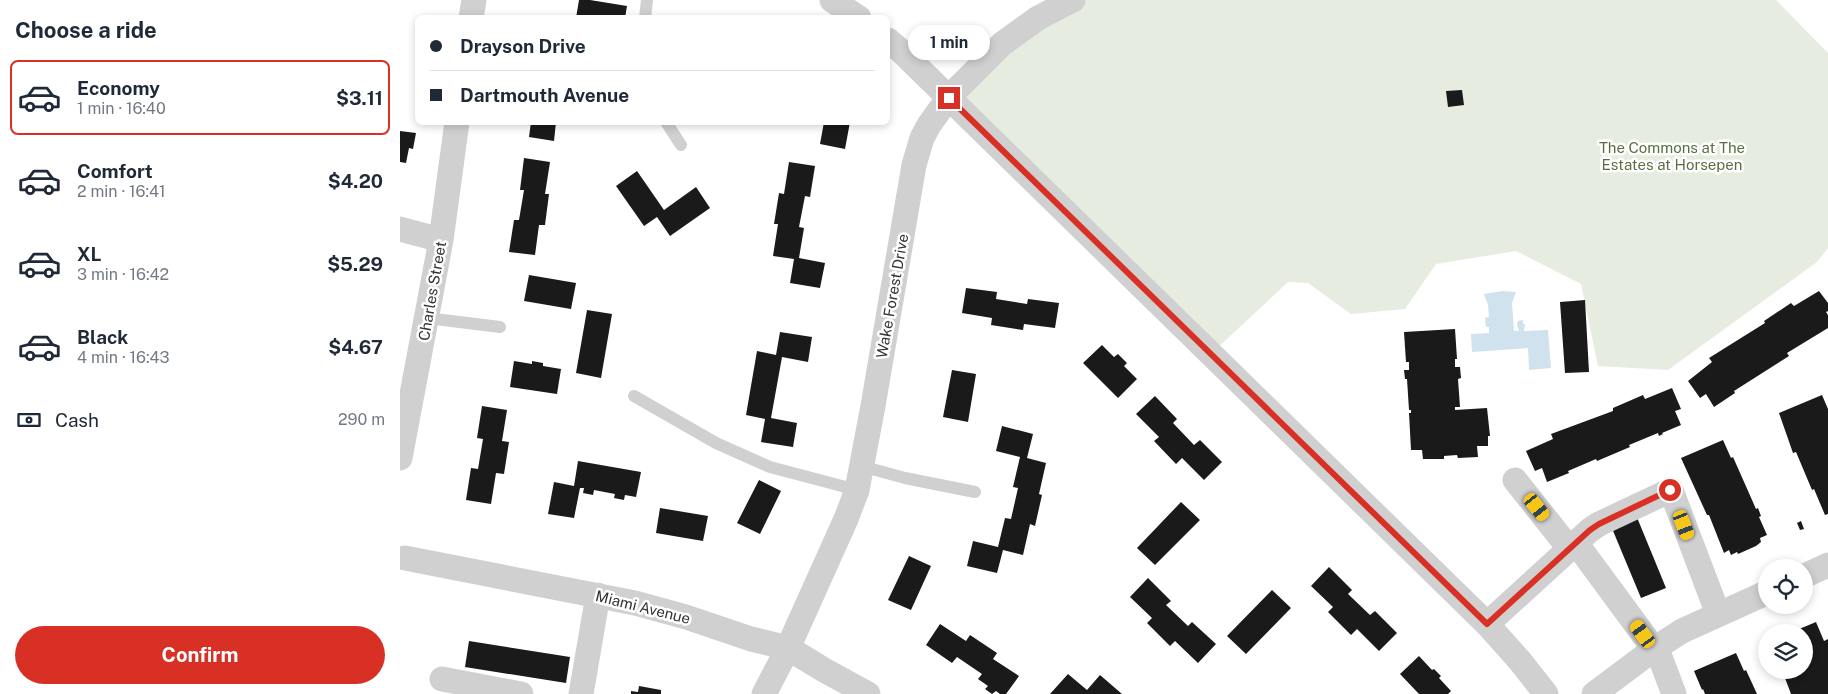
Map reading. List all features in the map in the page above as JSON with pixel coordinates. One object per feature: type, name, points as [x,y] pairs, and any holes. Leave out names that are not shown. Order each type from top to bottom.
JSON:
[{"type":"street","points":[[472,15],[474,0]]},
{"type":"street","points":[[832,0],[854,15]]},
{"type":"street","name":"Wake Forest Drive","points":[[764,694],[788,648],[846,520],[859,478],[875,397],[914,165],[922,138],[928,125],[949,98],[1002,44],[1038,18],[1073,0]]},
{"type":"street","points":[[890,42],[1487,624],[1546,694]]},
{"type":"street","name":"Charles Street","points":[[400,458],[428,318],[457,125]]},
{"type":"street","points":[[400,229],[441,240]]},
{"type":"street","points":[[1515,480],[1573,546],[1654,649],[1660,658],[1674,694]]},
{"type":"street","points":[[1487,624],[1599,524],[1670,490],[1718,614]]},
{"type":"street","name":"Miami Avenue","points":[[402,558],[635,603],[686,617],[751,639],[788,648],[868,694]]},
{"type":"street","points":[[1813,572],[1828,565]]},
{"type":"street","points":[[581,694],[598,596]]},
{"type":"street","points":[[1594,694],[1654,649],[1682,631],[1758,596]]},
{"type":"street","points":[[442,679],[521,694]]},
{"type":"lane","points":[[645,15],[647,0]]},
{"type":"lane","points":[[668,125],[681,145]]},
{"type":"lane","points":[[428,318],[500,327]]},
{"type":"lane","points":[[634,396],[716,443],[770,467],[859,478],[905,478],[975,492]]},
{"type":"green space","name":"The Commons at The Estates at Horsepen","points":[[1075,0],[1776,0],[1828,53],[1828,248],[1817,262],[1668,370],[1598,366],[1581,284],[1516,251],[1436,264],[1405,309],[1351,314],[1308,283],[1288,282],[1212,353],[950,96]]},
{"type":"water","points":[[1503,291],[1516,292],[1512,303],[1514,331],[1519,331],[1518,321],[1523,320],[1523,324],[1525,324],[1524,331],[1548,330],[1551,368],[1529,370],[1528,348],[1472,352],[1471,334],[1489,333],[1489,327],[1486,327],[1485,318],[1489,317],[1488,305],[1484,294]]},
{"type":"building","points":[[579,0],[627,6],[626,15],[576,15]]},
{"type":"building","points":[[1462,90],[1464,105],[1448,107],[1446,91]]},
{"type":"building","points":[[531,125],[556,125],[554,141],[529,137]]},
{"type":"building","points":[[823,125],[849,125],[845,149],[820,144]]},
{"type":"building","points":[[400,131],[416,133],[413,149],[409,148],[406,163],[400,162]]},
{"type":"building","points":[[524,158],[550,162],[545,194],[549,194],[545,225],[539,225],[535,255],[509,252],[514,220],[519,220],[524,190],[520,190]]},
{"type":"building","points":[[789,162],[815,166],[810,197],[805,196],[799,227],[804,228],[799,258],[825,263],[820,288],[790,283],[794,259],[773,256],[778,224],[774,224],[779,193],[784,194]]},
{"type":"building","points":[[637,171],[664,210],[696,187],[710,208],[670,236],[657,217],[644,226],[616,186]]},
{"type":"building","points":[[529,275],[576,283],[571,309],[524,301]]},
{"type":"building","points":[[966,288],[997,292],[996,299],[1027,304],[1028,299],[1059,303],[1055,328],[1024,324],[1023,330],[991,325],[992,318],[962,313]]},
{"type":"building","points":[[1819,291],[1828,303],[1828,311],[1826,312],[1828,315],[1828,328],[1787,353],[1789,356],[1734,391],[1735,393],[1714,407],[1706,394],[1700,398],[1688,381],[1712,362],[1709,358],[1765,323],[1764,321],[1791,303],[1794,306]]},
{"type":"building","points":[[1585,300],[1589,372],[1565,373],[1560,302]]},
{"type":"building","points":[[587,310],[612,314],[601,378],[576,373]]},
{"type":"building","points":[[1455,329],[1457,359],[1455,359],[1455,367],[1460,367],[1461,378],[1458,379],[1460,407],[1455,407],[1455,410],[1487,408],[1490,436],[1488,436],[1488,446],[1477,446],[1478,457],[1458,458],[1457,455],[1444,456],[1444,459],[1423,459],[1422,450],[1411,450],[1409,413],[1411,413],[1411,410],[1409,410],[1407,379],[1405,379],[1404,370],[1409,370],[1409,362],[1406,362],[1404,332]]},
{"type":"building","points":[[780,332],[812,337],[808,362],[782,357],[771,418],[797,423],[793,447],[761,442],[765,419],[746,415],[757,351],[776,355]]},
{"type":"building","points":[[1102,345],[1114,357],[1118,354],[1127,363],[1124,366],[1137,379],[1118,398],[1083,363]]},
{"type":"building","points":[[514,361],[532,364],[532,361],[543,363],[543,366],[561,369],[557,394],[510,387]]},
{"type":"building","points":[[952,370],[976,374],[968,422],[943,417]]},
{"type":"building","points":[[1672,388],[1681,409],[1675,411],[1681,425],[1659,436],[1658,433],[1629,445],[1630,447],[1597,461],[1596,459],[1547,482],[1542,468],[1535,471],[1526,451],[1553,439],[1551,434],[1613,411],[1613,408],[1643,395],[1645,399]]},
{"type":"building","points":[[1822,395],[1828,409],[1828,514],[1825,515],[1796,452],[1793,453],[1779,413]]},
{"type":"building","points":[[1155,396],[1177,419],[1173,423],[1194,445],[1200,440],[1222,462],[1204,480],[1182,458],[1176,464],[1154,441],[1159,437],[1136,414]]},
{"type":"building","points":[[482,406],[507,410],[502,441],[509,442],[504,474],[496,473],[491,504],[466,500],[471,468],[478,469],[483,439],[477,438]]},
{"type":"building","points":[[1002,426],[1033,434],[1027,458],[1046,463],[1039,494],[1042,495],[1035,526],[1030,524],[1023,555],[1003,550],[997,573],[967,566],[973,541],[998,547],[1005,518],[1011,519],[1018,488],[1013,487],[1020,457],[996,451]]},
{"type":"building","points":[[1723,440],[1731,458],[1733,457],[1756,509],[1758,508],[1761,516],[1759,517],[1767,535],[1760,538],[1761,542],[1756,546],[1731,555],[1729,550],[1724,553],[1709,515],[1707,515],[1681,458]]},
{"type":"building","points":[[578,461],[641,472],[636,497],[625,495],[624,500],[614,498],[615,494],[594,490],[593,495],[583,493],[584,488],[580,488],[574,518],[548,514],[554,482],[574,486]]},
{"type":"building","points":[[759,480],[781,491],[760,534],[737,523]]},
{"type":"building","points":[[1181,502],[1200,520],[1155,565],[1137,548]]},
{"type":"building","points":[[660,508],[708,516],[703,541],[656,533]]},
{"type":"building","points":[[1636,515],[1666,588],[1641,598],[1611,526]]},
{"type":"building","points":[[1801,521],[1804,529],[1800,530],[1797,523]]},
{"type":"building","points":[[909,556],[931,566],[911,610],[888,600]]},
{"type":"building","points":[[1329,567],[1352,590],[1348,594],[1370,615],[1375,611],[1397,633],[1379,651],[1357,629],[1351,635],[1328,612],[1333,607],[1311,586]]},
{"type":"building","points":[[1148,578],[1171,601],[1166,605],[1188,626],[1192,622],[1216,644],[1198,663],[1175,641],[1170,646],[1147,623],[1152,618],[1130,597]]},
{"type":"building","points":[[1272,590],[1291,608],[1246,654],[1227,636]]},
{"type":"building","points":[[1816,622],[1824,641],[1828,639],[1828,694],[1791,694],[1785,679],[1813,679],[1813,624],[1811,624]]},
{"type":"building","points":[[940,624],[966,641],[970,635],[997,653],[993,659],[1019,676],[1006,694],[1000,694],[996,691],[992,694],[985,689],[988,686],[978,679],[982,674],[957,657],[952,663],[926,645]]},
{"type":"building","points":[[469,641],[570,657],[566,683],[465,667]]},
{"type":"building","points":[[1736,653],[1757,694],[1705,694],[1694,671]]},
{"type":"building","points":[[1419,656],[1432,670],[1434,669],[1441,676],[1439,678],[1451,691],[1448,694],[1419,694],[1400,674]]},
{"type":"building","points":[[1068,674],[1087,690],[1100,675],[1122,694],[1050,694]]},
{"type":"building","points":[[639,686],[661,690],[661,694],[631,694],[631,691],[638,692]]},
{"type":"route","points":[[949,98],[1487,624],[1590,530],[1670,490]]}]
